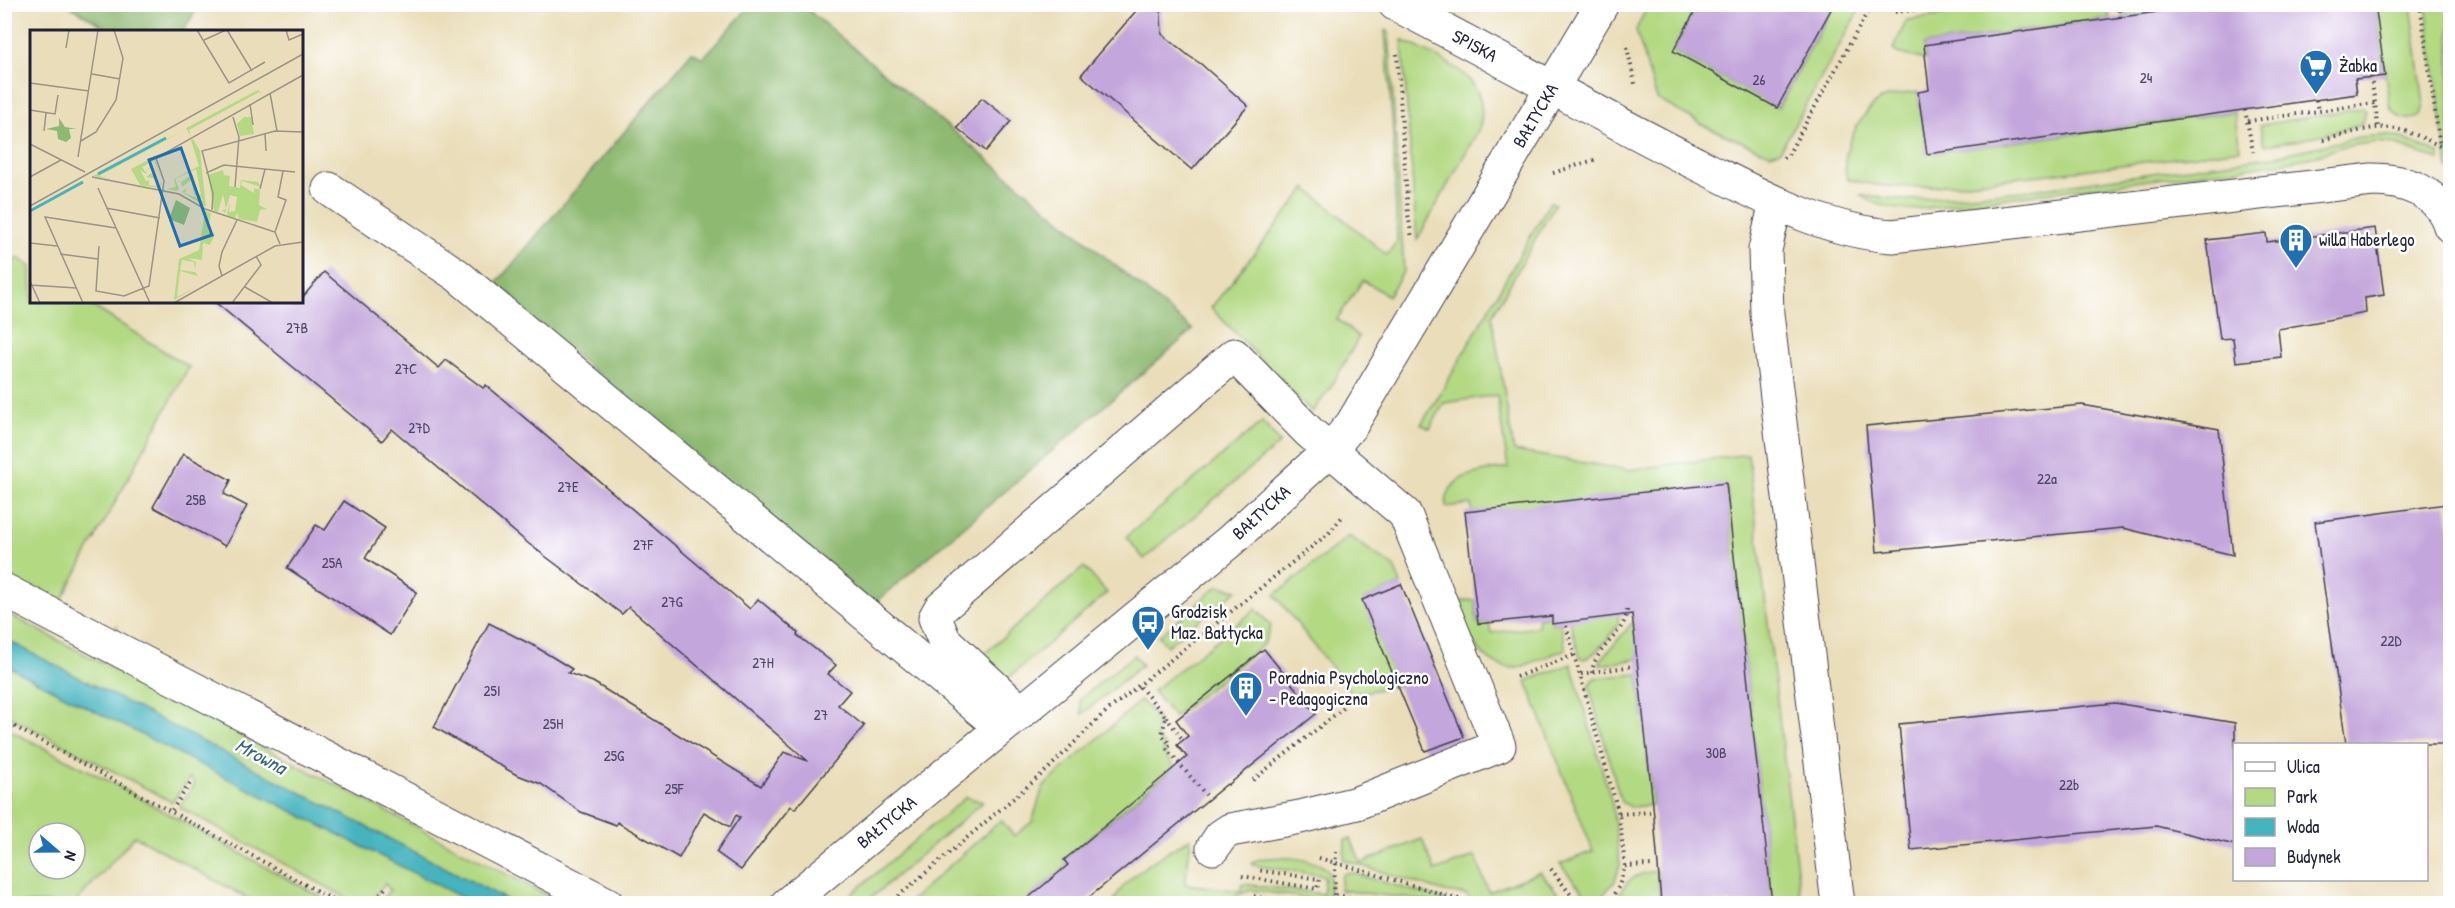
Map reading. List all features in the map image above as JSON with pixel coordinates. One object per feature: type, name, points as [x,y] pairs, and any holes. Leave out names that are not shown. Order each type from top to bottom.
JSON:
[{"type":"street","name":"SPISKA","points":[[1395,4],[1622,126],[1776,202],[1862,234],[1892,236],[2372,180],[2387,180],[2420,190],[2438,201],[2451,226]]},
{"type":"street","name":"BAŁTYCKA","points":[[787,903],[1230,542],[1330,450],[1352,424],[1602,4]]},
{"type":"street","points":[[329,189],[457,275],[1011,720]]},
{"type":"street","points":[[1776,202],[1765,250],[1767,314],[1838,903]]},
{"type":"street","points":[[1011,720],[944,640],[935,618],[940,609],[1234,356],[1330,450],[1405,514],[1499,746],[1357,803],[1300,818],[1230,830],[1221,836],[1212,848]]},
{"type":"street","points":[[4,590],[607,903]]},
{"type":"path","points":[[1776,162],[1788,155],[1872,4]]},
{"type":"path","points":[[1895,12],[1969,4]]},
{"type":"path","points":[[2118,4],[2120,18]]},
{"type":"path","points":[[2420,4],[2439,146]]},
{"type":"path","points":[[1627,42],[1635,89]]},
{"type":"path","points":[[1397,50],[1408,214],[1414,249]]},
{"type":"path","points":[[2371,77],[2378,127]]},
{"type":"path","points":[[2316,100],[2318,111]]},
{"type":"path","points":[[2248,121],[2375,104]]},
{"type":"path","points":[[2246,110],[2253,153]]},
{"type":"path","points":[[1592,673],[1594,659],[1626,619],[1627,609]]},
{"type":"path","points":[[1566,627],[1619,814],[1625,866],[1619,886],[1608,903]]},
{"type":"path","points":[[1522,674],[1574,655]]},
{"type":"path","points":[[1580,674],[1633,666]]},
{"type":"path","points":[[1140,686],[1183,740]]},
{"type":"path","points":[[1244,788],[1346,706]]},
{"type":"path","points":[[1166,717],[1162,735],[1171,745],[1166,748],[1209,798]]},
{"type":"path","points":[[4,721],[341,903]]},
{"type":"path","points":[[172,810],[191,782]]},
{"type":"path","points":[[1619,814],[1650,812]]},
{"type":"path","points":[[1315,857],[1467,903]]},
{"type":"path","points":[[1330,903],[1334,895],[1336,863]]},
{"type":"path","points":[[1625,866],[1653,865]]},
{"type":"path","points":[[1236,875],[1317,889],[1319,879],[1250,869]]},
{"type":"path","points":[[1551,869],[1578,903]]},
{"type":"path","points":[[373,903],[386,887]]},
{"type":"path","points":[[1334,895],[1400,903]]},
{"type":"path","points":[[1238,903],[1252,896],[1298,903]]},
{"type":"green space","points":[[2032,4],[2105,5],[2110,18],[1924,45],[1926,60],[1897,53],[1893,49],[1907,20]]},
{"type":"green space","points":[[2123,4],[2210,4],[2210,5],[2123,17]]},
{"type":"green space","points":[[68,5],[199,5],[184,30],[109,30]]},
{"type":"green space","points":[[751,5],[802,5],[1193,330],[874,604],[493,287],[692,52],[703,58]]},
{"type":"green space","points":[[1648,5],[1698,5],[1673,51],[1778,108],[1834,5],[1862,5],[1780,151],[1770,154],[1709,128],[1657,99],[1636,30]]},
{"type":"green space","points":[[2375,5],[2411,5],[2424,105],[2421,115],[2412,119],[2404,119],[2396,115],[2390,108]]},
{"type":"green space","points":[[2426,5],[2450,5],[2450,169],[2448,169]]},
{"type":"green space","points":[[1385,30],[1389,32],[1404,271],[1388,296],[1363,280],[1337,319],[1359,337],[1329,390],[1312,412],[1211,308],[1306,188],[1387,255],[1397,241],[1393,132]]},
{"type":"green space","points":[[1402,40],[1459,71],[1470,81],[1478,94],[1482,109],[1480,127],[1417,240]]},
{"type":"green space","points":[[1918,92],[1927,154],[2234,112],[2240,149],[1939,186],[1883,186],[1848,179],[1845,159],[1848,147],[1866,113],[1886,97]]},
{"type":"green space","points":[[2363,108],[2366,111],[2361,125],[2300,140],[2264,145],[2260,125]]},
{"type":"green space","points":[[2388,135],[2440,154],[2439,160],[2394,144],[2377,142],[2341,147],[2308,158],[2260,166],[1910,210],[1883,206],[1859,195],[1906,200],[2023,191],[2276,156],[2360,137]]},
{"type":"green space","points":[[1550,202],[1555,204],[1492,316],[1514,451],[1628,470],[1748,454],[1801,903],[1772,903],[1726,484],[1472,512],[1471,504],[1446,507],[1448,495],[1459,480],[1477,473],[1508,468],[1497,395],[1444,403],[1430,429],[1421,424]]},
{"type":"green space","points":[[17,257],[30,266],[30,303],[88,303],[189,367],[60,603],[112,632],[117,626],[119,634],[113,638],[5,581],[4,280]]},
{"type":"green space","points":[[1262,422],[1280,443],[1144,559],[1126,537]]},
{"type":"green space","points":[[1349,536],[1394,567],[1401,584],[1363,600],[1398,686],[1352,694],[1275,595]]},
{"type":"green space","points":[[1084,567],[1107,593],[1005,681],[983,655]]},
{"type":"green space","points":[[1218,586],[1237,590],[1167,646],[1159,636]]},
{"type":"green space","points":[[1475,600],[1477,624],[1489,623],[1491,633],[1538,627],[1538,618],[1552,616],[1552,624],[1560,623],[1566,649],[1518,668],[1494,663],[1484,656],[1469,636],[1460,613],[1458,601]]},
{"type":"green space","points":[[1619,607],[1617,626],[1611,635],[1592,655],[1583,659],[1580,657],[1570,622]]},
{"type":"green space","points":[[1256,609],[1271,626],[1264,644],[1174,717],[1153,691]]},
{"type":"green space","points":[[4,612],[562,903],[513,903],[5,639]]},
{"type":"green space","points":[[1637,617],[1637,659],[1600,665],[1601,660]]},
{"type":"green space","points":[[1134,655],[1142,665],[1082,714],[1080,699]]},
{"type":"green space","points":[[4,664],[473,903],[379,903],[390,890],[385,884],[369,903],[356,903],[179,807],[195,784],[190,778],[172,802],[5,714]]},
{"type":"green space","points":[[1571,664],[1612,803],[1620,865],[1615,881],[1596,903],[1592,903],[1560,864],[1593,851],[1526,681]]},
{"type":"green space","points":[[1638,674],[1643,717],[1662,715],[1666,754],[1647,757],[1653,805],[1631,807],[1621,802],[1589,686],[1594,678]]},
{"type":"green space","points":[[1141,700],[1158,720],[1156,737],[1164,745],[1163,751],[1188,787],[1172,769],[1064,859],[1068,865],[1022,903],[907,904],[1001,820],[1014,836],[1032,822],[1043,787]]},
{"type":"green space","points":[[5,728],[105,779],[332,903],[256,903],[135,836],[75,903],[5,903]]},
{"type":"green space","points":[[966,797],[983,802],[865,903],[841,903]]},
{"type":"green space","points":[[1191,838],[1185,884],[1241,891],[1242,884],[1323,894],[1325,876],[1252,863],[1268,858],[1292,858],[1315,863],[1329,872],[1327,901],[1251,890],[1236,896],[1231,903],[1113,903],[1118,893],[1136,874]]},
{"type":"green space","points":[[1351,839],[1361,863],[1422,839],[1435,871],[1475,856],[1489,892],[1540,872],[1566,903],[1475,903],[1466,895],[1445,892],[1344,860],[1345,840]]},
{"type":"green space","points":[[1657,871],[1661,903],[1617,903],[1622,889],[1636,876]]},
{"type":"green space","points":[[1345,873],[1352,873],[1445,900],[1444,903],[1340,890],[1342,876]]},
{"type":"water","points":[[4,639],[513,903],[473,903],[24,675],[5,664]]},
{"type":"building","points":[[1142,4],[1160,4],[1162,34],[1201,64],[1248,106],[1192,170],[1081,75]]},
{"type":"building","points":[[1699,4],[1834,4],[1777,108],[1673,51]]},
{"type":"building","points":[[2214,4],[2375,4],[2385,76],[2355,79],[2357,94],[1927,154],[1918,92],[1929,90],[1924,45]]},
{"type":"building","points":[[982,98],[1011,121],[986,151],[957,128]]},
{"type":"building","name":"willa Haberlego","points":[[2375,228],[2384,295],[2365,298],[2366,313],[2278,329],[2281,357],[2236,362],[2233,338],[2220,339],[2207,240],[2266,233],[2267,242]]},
{"type":"building","points":[[324,272],[439,368],[446,360],[483,388],[486,385],[750,609],[758,599],[798,633],[797,635],[836,665],[828,674],[850,691],[838,705],[864,726],[795,809],[791,806],[741,870],[716,852],[740,817],[736,815],[730,827],[704,812],[679,858],[617,822],[616,825],[581,812],[541,784],[515,774],[434,727],[489,623],[536,647],[572,669],[568,673],[593,682],[761,786],[784,752],[808,761],[629,607],[622,614],[529,544],[392,429],[382,441],[216,303],[303,303],[303,297]]},
{"type":"building","points":[[2082,405],[2219,429],[2233,555],[2123,528],[1877,552],[1866,426]]},
{"type":"building","points":[[183,454],[231,480],[224,494],[247,506],[225,546],[153,507]]},
{"type":"building","points":[[1726,483],[1772,903],[1661,903],[1653,805],[1632,614],[1552,624],[1552,616],[1478,624],[1465,512]]},
{"type":"building","points":[[344,501],[385,528],[365,558],[417,592],[390,635],[287,568],[316,525],[325,530]]},
{"type":"building","points":[[2446,504],[2451,537],[2451,744],[2346,743],[2315,522]]},
{"type":"building","points":[[1401,584],[1464,737],[1425,751],[1362,600]]},
{"type":"building","points":[[1264,649],[1316,714],[1082,903],[1022,903],[1068,865],[1064,860],[1187,757],[1177,745],[1188,736],[1176,720]]},
{"type":"building","points":[[2115,703],[2235,723],[2233,845],[2156,826],[1911,850],[1899,724]]},
{"type":"place","name":"Żabka","points":[[2316,95]]},
{"type":"place","name":"willa Haberlego","points":[[2296,269]]},
{"type":"place","name":"Grodzisk Maz. Bałtycka","points":[[1148,651]]},
{"type":"place","name":"Poradnia Psychologiczno - Pedagogiczna","points":[[1246,717]]},
{"type":"water label","name":"Mrowna","points":[[261,756]]}]
